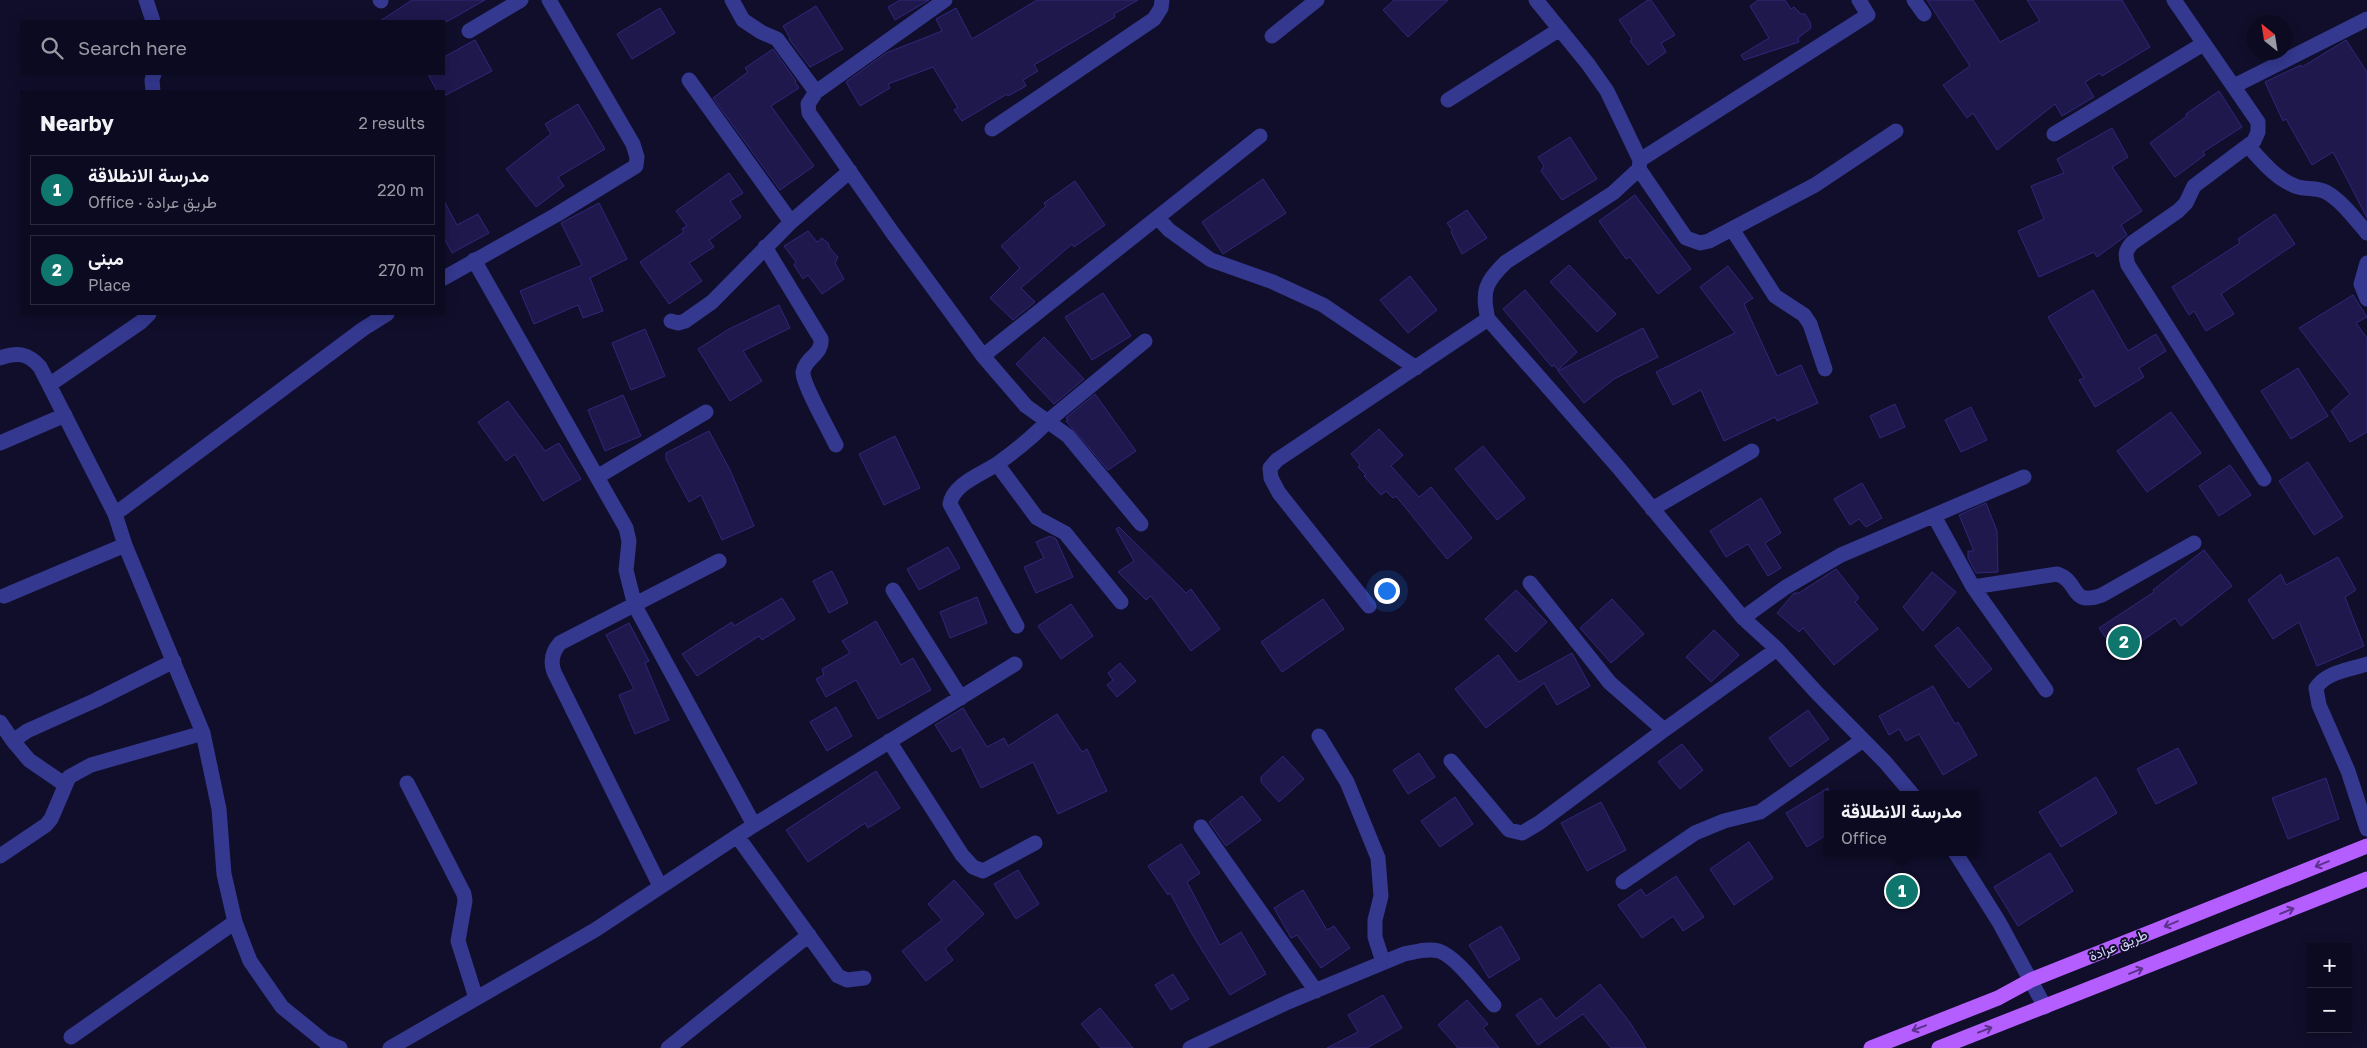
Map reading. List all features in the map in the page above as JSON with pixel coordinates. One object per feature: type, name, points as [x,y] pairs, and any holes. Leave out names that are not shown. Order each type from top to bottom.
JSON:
[{"type":"main road","name":"طريق عرادة","points":[[1871,1048],[1998,998],[2031,980],[2367,846]]},
{"type":"main road","points":[[1939,1048],[2367,879]]},
{"type":"street","points":[[146,0],[153,20]]},
{"type":"street","points":[[469,31],[522,0]]},
{"type":"street","points":[[445,276],[556,215],[636,166],[637,157],[633,144],[549,0]]},
{"type":"street","points":[[732,0],[743,20],[777,39],[816,92]]},
{"type":"street","points":[[945,0],[816,92],[808,104],[809,113],[983,356],[1026,406],[1048,421],[1074,443],[1141,524]]},
{"type":"street","points":[[992,129],[1154,19],[1161,8],[1162,0]]},
{"type":"street","points":[[1272,36],[1317,0]]},
{"type":"street","points":[[1536,0],[1607,91],[1640,164],[1686,238],[1700,243],[1709,242],[1815,185],[1896,132]]},
{"type":"street","points":[[1859,0],[1868,15],[1640,164],[1613,193],[1506,262],[1494,274],[1484,291],[1484,304],[1488,319],[1743,618],[1777,649],[1909,791]]},
{"type":"street","points":[[1914,0],[1924,14]]},
{"type":"street","points":[[2174,0],[2258,122],[2258,132],[2248,146],[2194,186],[2186,203],[2132,243],[2127,249],[2125,256],[2128,265],[2264,479]]},
{"type":"street","points":[[2234,86],[2367,19]]},
{"type":"street","points":[[1448,100],[1560,29]]},
{"type":"street","points":[[2054,134],[2203,44]]},
{"type":"street","points":[[153,90],[154,75]]},
{"type":"street","points":[[688,80],[791,222]]},
{"type":"street","points":[[983,356],[1260,136]]},
{"type":"street","points":[[2248,146],[2270,170],[2283,180],[2305,189],[2326,192],[2343,206],[2367,233]]},
{"type":"street","points":[[670,321],[678,323],[685,321],[712,302],[791,222],[850,172]]},
{"type":"street","points":[[1158,218],[1169,230],[1212,260],[1273,282],[1323,305],[1416,368]]},
{"type":"street","points":[[1732,228],[1775,296],[1804,315],[1810,324],[1826,369]]},
{"type":"street","points":[[765,247],[821,339],[820,349],[806,364],[803,378],[836,445]]},
{"type":"street","points":[[474,260],[626,528],[629,542],[626,570],[635,606],[754,825]]},
{"type":"street","points":[[2367,263],[2361,284],[2367,299]]},
{"type":"street","points":[[49,385],[142,322],[148,315]]},
{"type":"street","points":[[115,514],[385,315]]},
{"type":"street","points":[[1368,606],[1279,493],[1271,478],[1270,468],[1277,460],[1488,319]]},
{"type":"street","points":[[1017,626],[950,504],[952,497],[963,486],[997,464],[1037,432],[1145,341]]},
{"type":"street","points":[[0,358],[14,353],[30,357],[40,367],[115,514],[125,545],[203,734],[219,809],[224,874],[235,922],[250,961],[282,1007],[325,1042],[340,1048]]},
{"type":"street","points":[[597,477],[706,412]]},
{"type":"street","points":[[0,443],[65,415]]},
{"type":"street","points":[[1652,509],[1752,451]]},
{"type":"street","points":[[997,464],[1037,518],[1065,533],[1121,602]]},
{"type":"street","points":[[1743,618],[1786,587],[1841,556],[2024,477]]},
{"type":"street","points":[[1934,516],[1973,587],[2046,690]]},
{"type":"street","points":[[1973,587],[2056,574],[2064,576],[2079,596],[2084,599],[2091,599],[2102,595],[2194,543]]},
{"type":"street","points":[[4,596],[125,545]]},
{"type":"street","points":[[660,886],[551,663],[555,649],[560,643],[719,561]]},
{"type":"street","points":[[1530,583],[1610,683],[1664,730]]},
{"type":"street","points":[[893,590],[961,698]]},
{"type":"street","points":[[1451,761],[1509,830],[1522,833],[1539,823],[1777,649]]},
{"type":"street","points":[[13,741],[26,731],[96,700],[174,661]]},
{"type":"street","points":[[390,1048],[595,930],[754,825],[1015,664]]},
{"type":"street","points":[[2367,664],[2328,676],[2320,681],[2316,688],[2319,706],[2348,771],[2367,829]]},
{"type":"street","points":[[0,722],[29,760],[64,784]]},
{"type":"street","points":[[0,856],[51,819],[64,784],[76,771],[90,765],[203,734]]},
{"type":"street","points":[[1319,736],[1347,782],[1378,858],[1380,896],[1375,920],[1375,937],[1384,962]]},
{"type":"street","points":[[1622,882],[1695,833],[1724,821],[1760,812],[1863,740]]},
{"type":"street","points":[[889,741],[962,855],[973,867],[983,870],[1035,843]]},
{"type":"street","points":[[408,783],[464,894],[465,901],[458,941],[476,998]]},
{"type":"street","points":[[1201,827],[1316,991]]},
{"type":"street","points":[[737,836],[838,976],[847,980],[864,978]]},
{"type":"street","points":[[1958,856],[1999,922],[2045,1007]]},
{"type":"street","points":[[71,1037],[235,922]]},
{"type":"street","points":[[668,1048],[809,935]]},
{"type":"street","points":[[1190,1048],[1384,962],[1424,950],[1439,951],[1453,960],[1494,1005]]},
{"type":"building","points":[[412,0],[485,0],[448,21],[382,20]]},
{"type":"building","points":[[900,0],[929,0],[895,20],[888,7]]},
{"type":"building","points":[[1037,0],[1138,0],[1114,14],[1115,17],[1034,65],[1038,71],[1023,80],[1026,86],[1008,96],[1007,94],[962,121],[954,110],[958,108],[933,67],[888,84],[890,88],[860,106],[846,82],[886,53],[942,31],[936,19],[956,8],[972,39]]},
{"type":"building","points":[[1394,0],[1448,0],[1408,37],[1383,10]]},
{"type":"building","points":[[1648,0],[1651,0],[1675,35],[1661,43],[1666,52],[1648,65],[1630,41],[1632,39],[1619,20]]},
{"type":"building","points":[[1758,0],[1785,0],[1791,9],[1794,7],[1801,14],[1805,14],[1811,28],[1798,38],[1799,42],[1744,60],[1741,55],[1769,38],[1750,6]]},
{"type":"building","points":[[1927,0],[1973,0],[2000,42],[2040,21],[2027,0],[2122,0],[2150,47],[2102,76],[2100,73],[2085,82],[2094,97],[2062,116],[2055,104],[1997,150],[1973,113],[1967,118],[1943,85],[1970,66]]},
{"type":"building","points":[[816,6],[843,49],[810,67],[789,39],[783,26]]},
{"type":"building","points":[[660,8],[675,33],[632,59],[617,34]]},
{"type":"building","points":[[475,40],[492,71],[445,95],[445,90],[436,90],[429,75],[445,75],[445,56]]},
{"type":"building","points":[[2346,40],[2367,72],[2367,218],[2333,152],[2312,165],[2286,119],[2283,121],[2265,82],[2301,65],[2302,67]]},
{"type":"building","points":[[773,49],[799,88],[771,106],[814,166],[780,190],[713,98],[748,72],[745,68]]},
{"type":"building","points":[[2219,91],[2242,127],[2203,152],[2205,155],[2175,177],[2150,143]]},
{"type":"building","points":[[578,104],[605,149],[558,177],[564,186],[536,207],[506,169],[551,134],[545,124]]},
{"type":"building","points":[[2112,128],[2128,157],[2112,167],[2142,211],[2121,225],[2127,235],[2097,257],[2094,252],[2039,277],[2018,231],[2044,219],[2031,186],[2064,173],[2057,159]]},
{"type":"building","points":[[1570,137],[1597,179],[1562,200],[1541,171],[1544,166],[1538,157]]},
{"type":"building","points":[[729,173],[743,193],[730,201],[741,217],[709,240],[714,247],[689,263],[702,281],[669,304],[640,262],[684,232],[682,229],[687,226],[676,211]]},
{"type":"building","points":[[1263,179],[1286,213],[1223,254],[1202,222]]},
{"type":"building","points":[[1075,181],[1105,225],[1074,247],[1072,244],[1021,288],[1035,302],[1013,320],[990,298],[1020,268],[1001,246],[1046,206],[1044,203]]},
{"type":"building","points":[[1635,195],[1691,269],[1658,294],[1630,257],[1626,259],[1599,221]]},
{"type":"building","points":[[445,203],[457,225],[478,214],[489,233],[452,253],[445,240]]},
{"type":"building","points":[[599,203],[627,259],[590,278],[603,311],[583,318],[578,305],[534,324],[520,291],[582,265],[561,223]]},
{"type":"building","points":[[1467,210],[1487,238],[1462,254],[1447,223]]},
{"type":"building","points":[[2275,214],[2295,244],[2221,294],[2234,314],[2206,331],[2194,311],[2189,315],[2172,287],[2240,243],[2238,239]]},
{"type":"building","points":[[808,231],[817,242],[822,238],[829,244],[829,247],[838,257],[835,263],[844,279],[822,294],[808,275],[803,279],[794,265],[796,262],[784,246]]},
{"type":"building","points":[[1569,265],[1616,314],[1597,332],[1550,282]]},
{"type":"building","points":[[1728,266],[1753,298],[1744,304],[1777,376],[1801,365],[1818,403],[1777,421],[1775,417],[1724,441],[1701,390],[1673,405],[1656,372],[1735,333],[1700,287]]},
{"type":"building","points":[[1410,276],[1437,310],[1408,333],[1380,300]]},
{"type":"building","points":[[1525,290],[1577,352],[1558,370],[1554,365],[1552,367],[1503,309]]},
{"type":"building","points":[[2093,290],[2128,351],[2156,334],[2166,351],[2139,368],[2144,377],[2095,407],[2079,380],[2084,378],[2048,317]]},
{"type":"building","points":[[1103,293],[1131,336],[1092,360],[1065,317]]},
{"type":"building","points":[[2353,295],[2367,317],[2356,323],[2367,338],[2367,432],[2350,442],[2331,411],[2350,394],[2299,328]]},
{"type":"building","points":[[779,305],[790,328],[743,351],[762,381],[730,401],[698,349],[729,329]]},
{"type":"building","points":[[1643,328],[1658,357],[1614,379],[1584,403],[1558,371]]},
{"type":"building","points":[[645,329],[665,376],[631,390],[612,343]]},
{"type":"building","points":[[1044,337],[1084,379],[1054,404],[1016,364]]},
{"type":"building","points":[[2298,368],[2328,416],[2291,439],[2261,391]]},
{"type":"building","points":[[1095,394],[1136,451],[1108,470],[1066,421],[1068,420],[1066,418]]},
{"type":"building","points":[[623,395],[641,436],[605,451],[588,410]]},
{"type":"building","points":[[508,401],[545,451],[559,443],[581,479],[543,501],[515,454],[506,461],[478,422]]},
{"type":"building","points":[[1895,404],[1905,427],[1880,438],[1870,416]]},
{"type":"building","points":[[1971,407],[1987,440],[1961,452],[1945,420]]},
{"type":"building","points":[[2171,412],[2201,453],[2147,492],[2117,451]]},
{"type":"building","points":[[1379,429],[1403,455],[1391,466],[1419,497],[1431,487],[1472,538],[1447,559],[1396,496],[1393,498],[1386,491],[1381,495],[1364,476],[1366,475],[1358,467],[1360,465],[1351,454]]},
{"type":"building","points":[[709,431],[730,470],[754,526],[722,540],[701,495],[689,502],[666,459],[666,453]]},
{"type":"building","points":[[895,436],[920,488],[884,505],[859,454]]},
{"type":"building","points":[[1483,446],[1525,498],[1497,520],[1455,469]]},
{"type":"building","points":[[2308,462],[2343,517],[2314,535],[2279,481]]},
{"type":"building","points":[[2230,465],[2251,495],[2219,516],[2199,486]]},
{"type":"building","points":[[1862,483],[1882,518],[1866,527],[1859,519],[1850,525],[1834,499]]},
{"type":"building","points":[[1761,498],[1781,533],[1765,543],[1781,568],[1768,576],[1748,544],[1726,557],[1710,531]]},
{"type":"building","points":[[1986,503],[1997,531],[1998,572],[1976,573],[1968,558],[1968,551],[1974,551],[1959,515]]},
{"type":"building","points":[[1119,527],[1186,593],[1191,589],[1220,629],[1191,651],[1151,596],[1146,600],[1118,572],[1134,561],[1116,529]]},
{"type":"building","points":[[1050,536],[1056,539],[1073,577],[1036,593],[1024,567],[1044,558],[1036,542]]},
{"type":"building","points":[[948,547],[960,568],[919,590],[907,569]]},
{"type":"building","points":[[2204,550],[2232,586],[2181,626],[2175,618],[2119,657],[2099,628],[2154,592],[2153,590]]},
{"type":"building","points":[[2338,557],[2356,590],[2345,597],[2364,646],[2317,666],[2299,622],[2273,639],[2248,600],[2281,574],[2286,585]]},
{"type":"building","points":[[1836,569],[1859,598],[1855,602],[1878,629],[1834,665],[1803,628],[1799,632],[1777,613],[1794,593],[1799,593]]},
{"type":"building","points":[[832,571],[848,603],[829,613],[813,581]]},
{"type":"building","points":[[1932,572],[1956,592],[1923,631],[1903,607]]},
{"type":"building","points":[[1516,590],[1547,622],[1516,652],[1485,619]]},
{"type":"building","points":[[977,597],[987,623],[950,638],[940,612]]},
{"type":"building","points":[[782,598],[795,619],[762,640],[759,636],[697,676],[682,654],[732,622],[734,626]]},
{"type":"building","points":[[1323,599],[1344,629],[1282,672],[1261,642]]},
{"type":"building","points":[[1612,599],[1644,634],[1611,663],[1580,628]]},
{"type":"building","points":[[1071,604],[1093,636],[1061,659],[1038,626]]},
{"type":"building","points":[[876,621],[901,665],[913,658],[931,690],[878,719],[856,680],[826,697],[816,679],[824,675],[822,669],[850,653],[842,641]]},
{"type":"building","points":[[629,623],[649,661],[645,663],[669,720],[635,734],[619,695],[634,689],[606,635]]},
{"type":"building","points":[[1958,627],[1992,669],[1969,688],[1935,646]]},
{"type":"building","points":[[1714,630],[1739,655],[1711,682],[1686,657]]},
{"type":"building","points":[[1572,653],[1590,686],[1557,705],[1544,683],[1486,728],[1455,689],[1498,655],[1519,682]]},
{"type":"building","points":[[1120,663],[1136,681],[1117,697],[1107,685],[1113,680],[1108,673]]},
{"type":"building","points":[[1933,686],[1955,724],[1958,722],[1977,755],[1943,775],[1919,734],[1906,741],[1899,729],[1889,735],[1879,716]]},
{"type":"building","points":[[836,707],[852,736],[827,751],[810,722]]},
{"type":"building","points":[[963,708],[987,747],[1004,738],[1008,746],[1057,714],[1082,752],[1087,749],[1107,791],[1058,814],[1033,762],[981,788],[961,747],[952,752],[935,725]]},
{"type":"building","points":[[1808,710],[1829,739],[1790,767],[1769,738]]},
{"type":"building","points":[[1682,744],[1703,770],[1680,789],[1658,762]]},
{"type":"building","points":[[2178,748],[2197,783],[2156,804],[2137,769]]},
{"type":"building","points":[[1419,753],[1435,777],[1408,794],[1393,770]]},
{"type":"building","points":[[1283,756],[1304,779],[1279,802],[1261,782],[1261,777]]},
{"type":"building","points":[[876,771],[900,808],[868,828],[865,823],[808,862],[786,830]]},
{"type":"building","points":[[2096,777],[2117,813],[2061,847],[2039,812]]},
{"type":"building","points":[[2326,778],[2339,819],[2288,839],[2272,798]]},
{"type":"building","points":[[1828,788],[1828,791],[1824,791],[1824,836],[1807,847],[1786,813]]},
{"type":"building","points":[[1242,796],[1261,820],[1226,846],[1209,822]]},
{"type":"building","points":[[1455,797],[1473,824],[1440,847],[1421,821]]},
{"type":"building","points":[[1601,802],[1626,850],[1587,871],[1561,823]]},
{"type":"building","points":[[1749,842],[1773,878],[1734,905],[1710,869]]},
{"type":"building","points":[[1181,844],[1200,873],[1187,882],[1220,945],[1241,932],[1266,974],[1230,995],[1192,934],[1170,893],[1168,895],[1148,866]]},
{"type":"building","points":[[2050,853],[2073,891],[2018,926],[1994,887]]},
{"type":"building","points":[[1018,870],[1039,904],[1016,919],[994,884]]},
{"type":"building","points":[[1676,876],[1704,917],[1683,931],[1673,916],[1642,938],[1618,905],[1641,889],[1646,896]]},
{"type":"building","points":[[954,880],[984,914],[945,949],[953,960],[926,981],[902,951],[942,920],[928,904]]},
{"type":"building","points":[[1303,890],[1327,930],[1334,926],[1350,948],[1321,968],[1297,935],[1291,938],[1274,908]]},
{"type":"building","points":[[1501,926],[1520,959],[1489,978],[1469,945]]},
{"type":"building","points":[[1173,974],[1189,999],[1171,1010],[1155,985]]},
{"type":"building","points":[[1600,984],[1631,1024],[1646,1048],[1611,1048],[1583,1014],[1538,1045],[1516,1015],[1541,998],[1556,1019]]},
{"type":"building","points":[[1383,995],[1402,1028],[1367,1048],[1327,1048],[1358,1032],[1348,1015]]},
{"type":"building","points":[[1467,1000],[1488,1024],[1483,1028],[1499,1048],[1458,1048],[1438,1025]]},
{"type":"building","points":[[1100,1008],[1133,1048],[1101,1048],[1081,1024]]},
{"type":"place","name":"مبنى","points":[[2124,642]]},
{"type":"place","name":"مدرسة الانطلاقة","points":[[1902,891]]}]
